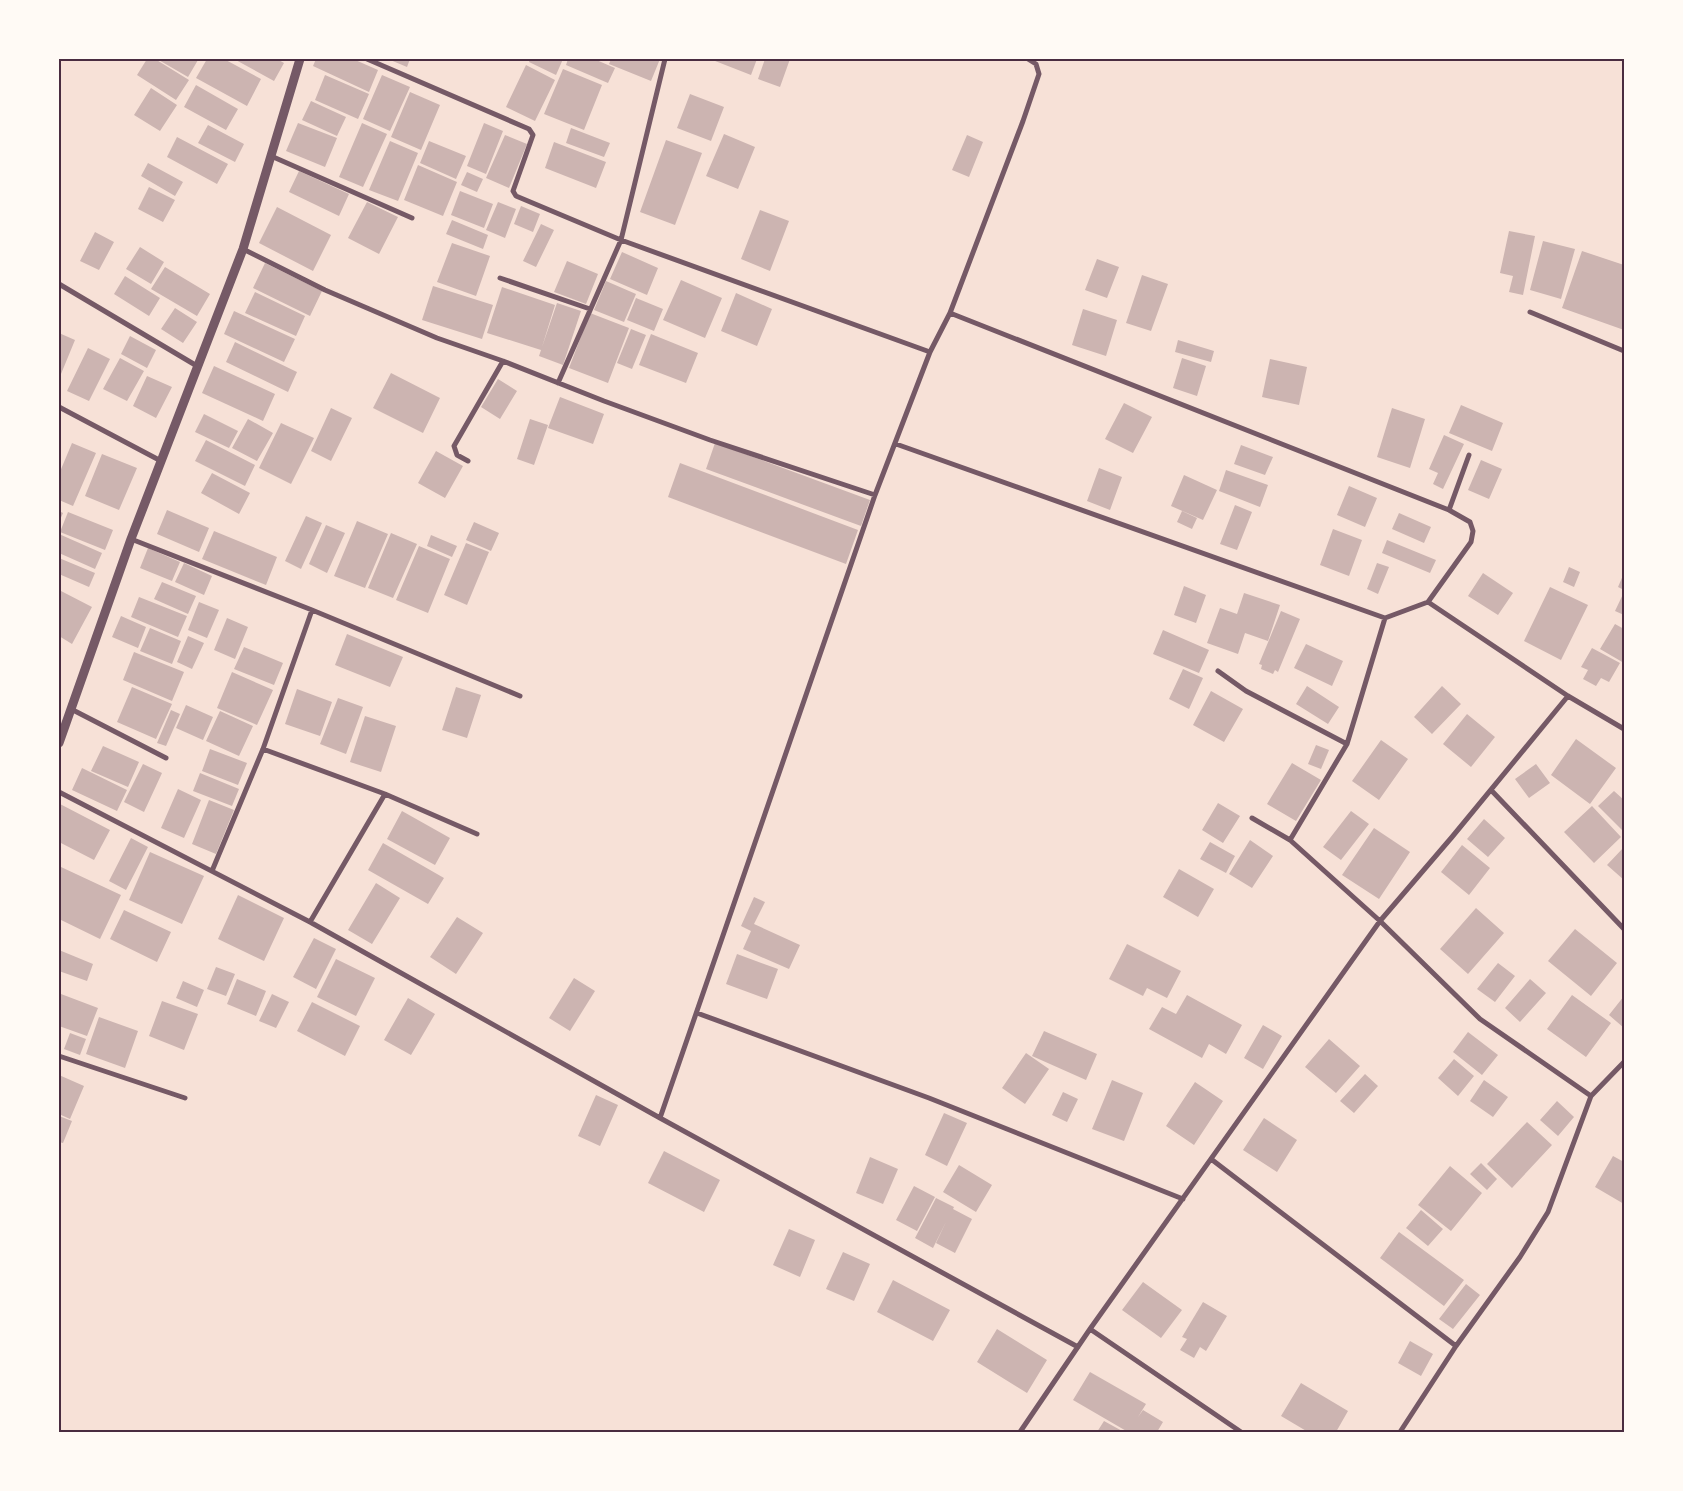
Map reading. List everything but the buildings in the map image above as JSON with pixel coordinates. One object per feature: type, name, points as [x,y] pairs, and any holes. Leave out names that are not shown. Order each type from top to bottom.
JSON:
[{"type":"street","points":[[59,742],[131,539],[243,249],[300,59]]},
{"type":"street","points":[[367,59],[529,129],[534,135],[513,191],[516,196],[621,240],[930,352]]},
{"type":"street","points":[[558,383],[621,240],[665,59]]},
{"type":"street","points":[[660,1118],[875,495],[930,352],[950,313],[1023,121],[1039,74],[1036,64],[1028,59]]},
{"type":"street","points":[[271,156],[412,218]]},
{"type":"street","points":[[243,249],[325,290],[437,338],[710,440],[875,495]]},
{"type":"street","points":[[500,278],[590,309]]},
{"type":"street","points":[[59,284],[197,366]]},
{"type":"street","points":[[1530,312],[1624,351]]},
{"type":"street","points":[[896,444],[1385,618],[1428,602],[1471,542],[1473,531],[1470,522],[1449,510],[950,313]]},
{"type":"street","points":[[468,461],[457,455],[454,446],[502,361]]},
{"type":"street","points":[[59,407],[161,461]]},
{"type":"street","points":[[1449,510],[1469,455]]},
{"type":"street","points":[[131,539],[312,610],[520,696]]},
{"type":"street","points":[[1428,602],[1568,696],[1624,729]]},
{"type":"street","points":[[212,871],[263,748],[312,610]]},
{"type":"street","points":[[1290,840],[1347,744],[1385,618]]},
{"type":"street","points":[[1218,671],[1246,691],[1347,744]]},
{"type":"street","points":[[1020,1432],[1090,1329],[1380,921],[1568,696]]},
{"type":"street","points":[[71,709],[166,758]]},
{"type":"street","points":[[263,748],[385,794],[477,834]]},
{"type":"street","points":[[1491,790],[1624,929]]},
{"type":"street","points":[[59,792],[310,922],[660,1118],[1078,1347]]},
{"type":"street","points":[[310,922],[385,794]]},
{"type":"street","points":[[1252,818],[1290,840],[1380,921],[1480,1018],[1591,1096]]},
{"type":"street","points":[[697,1013],[930,1098],[1183,1199]]},
{"type":"street","points":[[59,1056],[185,1098]]},
{"type":"street","points":[[1400,1432],[1456,1346],[1520,1257],[1548,1212],[1591,1096],[1624,1062]]},
{"type":"street","points":[[1212,1159],[1456,1346]]},
{"type":"street","points":[[1090,1329],[1241,1432]]}]
